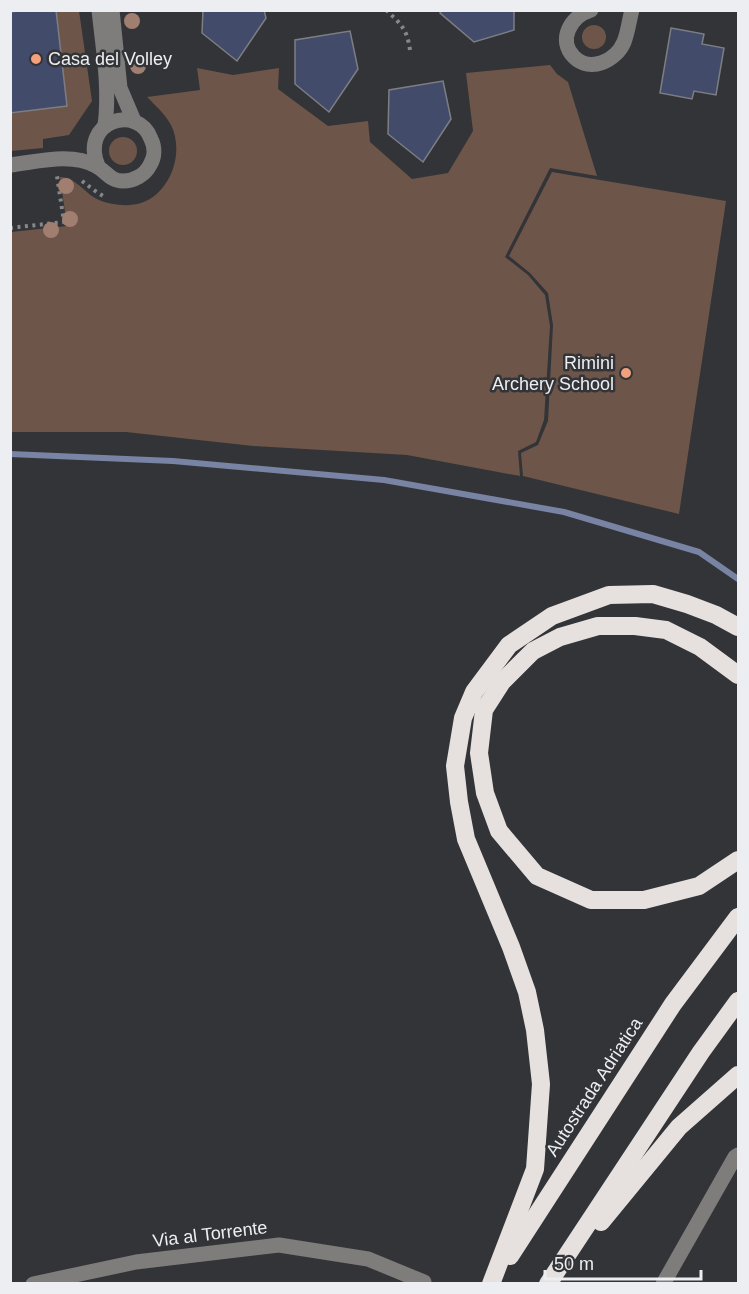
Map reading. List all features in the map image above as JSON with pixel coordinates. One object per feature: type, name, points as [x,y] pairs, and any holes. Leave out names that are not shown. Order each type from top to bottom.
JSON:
[{"type":"highway","points":[[491,1284],[535,1169],[541,1084],[535,1030],[527,992],[511,947],[466,839],[454,766],[463,718],[474,692],[509,645],[552,616],[609,595],[653,594],[697,607],[738,627]]},
{"type":"highway","points":[[738,675],[700,647],[666,630],[635,626],[598,626],[560,637],[533,651],[501,682],[484,710],[478,753],[485,793],[499,831],[537,876],[591,900],[644,900],[699,886],[738,860]]},
{"type":"highway","name":"Autostrada Adriatica","points":[[491,1284],[673,1004],[738,917]]},
{"type":"highway","points":[[548,1284],[701,1052],[738,1001]]},
{"type":"highway","points":[[560,1284],[599,1224],[679,1127],[738,1075]]},
{"type":"street","points":[[99,10],[108,104],[105,126]]},
{"type":"street","points":[[112,10],[120,88],[134,122]]},
{"type":"street","points":[[591,10],[576,17],[571,23],[566,39],[573,56],[581,62],[590,64],[599,64],[617,53],[623,43],[632,10]]},
{"type":"street","points":[[114,121],[134,122],[150,135],[154,145],[150,165],[134,179],[124,181],[114,179],[104,174],[98,166],[93,148],[95,140],[105,126],[114,121]]},
{"type":"street","points":[[10,165],[56,159],[80,161],[98,166]]},
{"type":"street","points":[[663,1284],[738,1155]]},
{"type":"street","name":"Via al Torrente","points":[[33,1284],[136,1262],[279,1245],[368,1259],[424,1282]]},
{"type":"path","points":[[386,10],[400,22],[408,34],[410,50]]},
{"type":"path","points":[[10,228],[64,222],[56,159]]},
{"type":"shaded area","points":[[56,11],[79,11],[92,101],[69,135],[43,139],[43,148],[11,151],[10,113],[67,106]]},
{"type":"shaded area","points":[[594,25],[603,28],[606,37],[603,46],[594,49],[585,46],[582,37],[585,28]]},
{"type":"shaded area","points":[[550,65],[568,82],[597,176],[550,168],[505,257],[528,275],[545,295],[550,326],[544,420],[536,442],[518,451],[520,476],[407,455],[253,446],[126,432],[11,432],[11,232],[67,226],[60,177],[71,180],[99,200],[114,204],[141,203],[160,191],[167,182],[175,160],[175,136],[166,117],[147,97],[200,90],[197,68],[233,75],[279,68],[278,89],[328,126],[368,121],[370,142],[412,179],[448,173],[473,131],[466,73]]},
{"type":"shaded area","points":[[123,137],[133,141],[137,151],[133,161],[123,165],[113,161],[109,151],[113,141]]},
{"type":"shaded area","name":"Rimini Archery School","points":[[552,172],[726,201],[679,514],[523,476],[521,453],[538,445],[548,421],[553,325],[548,293],[530,273],[509,256]]},
{"type":"building","name":"Casa del Volley","points":[[56,10],[67,106],[10,113],[10,12]]},
{"type":"building","points":[[203,10],[264,10],[266,18],[237,61],[202,33]]},
{"type":"building","points":[[442,10],[514,10],[514,30],[474,42],[440,13]]},
{"type":"building","points":[[671,28],[704,34],[702,44],[724,48],[716,95],[694,91],[692,99],[660,93]]},
{"type":"building","points":[[350,31],[358,69],[329,112],[295,84],[295,40]]},
{"type":"building","points":[[443,81],[451,119],[423,162],[388,134],[389,90]]},
{"type":"waterway","points":[[10,454],[173,461],[384,480],[564,512],[699,552],[738,579]]},
{"type":"place","name":"Casa del Volley","points":[[36,59]]},
{"type":"place","name":"Rimini Archery School","points":[[626,373]]}]
